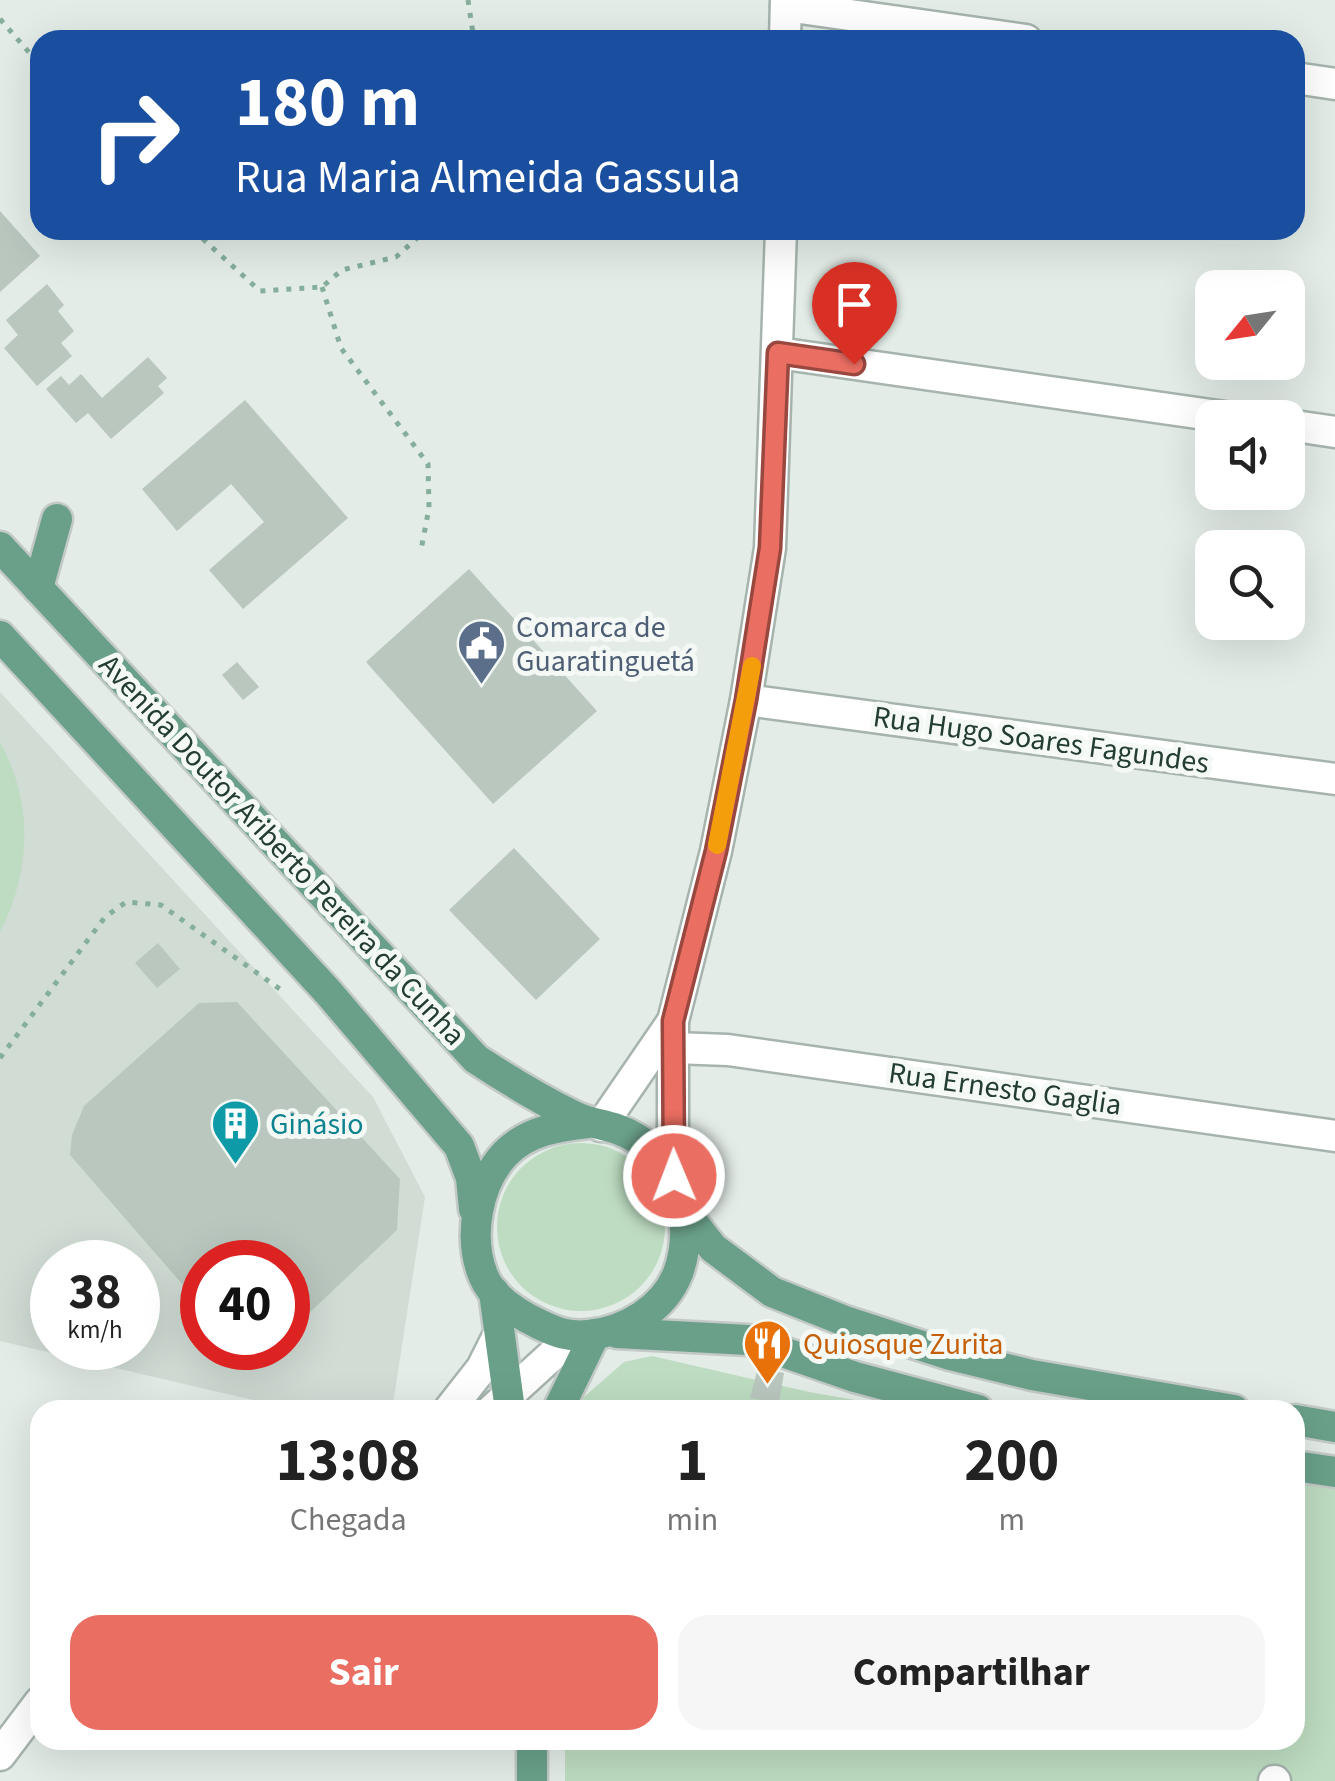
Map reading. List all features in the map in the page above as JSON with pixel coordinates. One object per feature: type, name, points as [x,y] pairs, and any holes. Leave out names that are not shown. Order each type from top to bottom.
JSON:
[{"type":"main road","points":[[38,588],[58,519]]},
{"type":"main road","name":"Avenida Doutor Ariberto Pereira da Cunha","points":[[0,546],[476,1058],[529,1094],[595,1124]]},
{"type":"main road","name":"Avenida Doutor Ariberto Pereira da Cunha","points":[[0,636],[320,983],[460,1146],[471,1178],[475,1226]]},
{"type":"main road","points":[[940,1400],[854,1377],[748,1340],[592,1335],[513,1311],[483,1276],[475,1226],[486,1180],[507,1152],[548,1128],[595,1124],[618,1129],[645,1144],[674,1176],[687,1215],[712,1248],[772,1292],[950,1355],[1032,1376],[1175,1400]]},
{"type":"main road","points":[[563,1400],[592,1335],[647,1314],[675,1281],[685,1253],[687,1215]]},
{"type":"main road","points":[[494,1292],[503,1400]]},
{"type":"main road","points":[[1305,1422],[1335,1427]]},
{"type":"main road","points":[[1305,1468],[1335,1472]]},
{"type":"main road","points":[[532,1750],[532,1781]]},
{"type":"street","points":[[785,30],[786,3],[961,30]]},
{"type":"street","points":[[1305,80],[1335,84]]},
{"type":"street","points":[[674,1176],[673,1034],[716,851],[746,700],[770,548],[781,240]]},
{"type":"street","points":[[778,353],[1195,413]]},
{"type":"street","points":[[1305,428],[1335,432]]},
{"type":"street","name":"Rua Hugo Soares Fagundes","points":[[746,700],[1335,779]]},
{"type":"street","points":[[595,1124],[673,1034]]},
{"type":"street","name":"Rua Ernesto Gaglia","points":[[673,1034],[728,1050],[1335,1136]]},
{"type":"street","points":[[457,1400],[482,1368],[500,1334]]},
{"type":"street","points":[[511,1400],[592,1335]]},
{"type":"street","points":[[0,1754],[30,1715]]},
{"type":"path","points":[[468,0],[472,30]]},
{"type":"path","points":[[0,19],[30,54]]},
{"type":"path","points":[[205,240],[260,291],[322,288],[342,270],[396,257],[415,240]]},
{"type":"path","points":[[322,288],[340,348],[428,464],[429,508],[421,550]]},
{"type":"path","points":[[0,1058],[105,917],[126,902],[162,905],[284,992]]},
{"type":"shaded area","points":[[0,692],[373,1097],[425,1197],[394,1400],[253,1400],[124,1370],[160,1370],[160,1240],[30,1240],[30,1348],[0,1341]]},
{"type":"green space","points":[[0,742],[19,789],[24,837],[18,885],[0,932]]},
{"type":"green space","points":[[581,1143],[613,1149],[640,1168],[659,1195],[665,1227],[659,1259],[640,1286],[613,1305],[581,1311],[549,1305],[522,1286],[503,1259],[497,1227],[503,1195],[522,1168],[549,1149]]},
{"type":"green space","points":[[652,1356],[855,1400],[583,1400],[624,1362]]},
{"type":"green space","points":[[1305,1478],[1335,1482],[1335,1781],[565,1781],[565,1750],[1305,1750]]},
{"type":"building","points":[[0,211],[40,256],[0,292]]},
{"type":"building","points":[[47,284],[64,305],[58,311],[74,331],[61,343],[72,356],[37,386],[4,348],[18,335],[6,320]]},
{"type":"building","points":[[148,357],[167,378],[158,386],[164,393],[111,439],[88,413],[76,423],[46,389],[61,376],[69,385],[81,374],[102,398]]},
{"type":"building","points":[[245,400],[348,518],[243,609],[209,570],[264,522],[231,484],[177,531],[142,489]]},
{"type":"building","name":"Comarca de Guaratinguetá","points":[[469,569],[597,711],[493,804],[366,662]]},
{"type":"building","points":[[237,662],[259,687],[243,700],[222,675]]},
{"type":"building","points":[[514,848],[600,939],[536,1000],[449,910]]},
{"type":"building","points":[[158,943],[180,969],[157,988],[135,963]]},
{"type":"building","name":"Ginásio","points":[[237,1002],[400,1179],[397,1230],[310,1312],[310,1240],[180,1240],[180,1282],[160,1259],[160,1240],[144,1240],[70,1155],[72,1135],[84,1106],[199,1003]]},
{"type":"building","name":"Quiosque Zurita","points":[[758,1368],[784,1373],[780,1400],[750,1398]]},
{"type":"slow traffic","points":[[717,845],[752,666]]},
{"type":"place","name":"Comarca de Guaratinguetá","points":[[481,686]]},
{"type":"place","name":"Ginásio","points":[[235,1166]]},
{"type":"place","name":"Quiosque Zurita","points":[[768,1386]]},
{"type":"route","points":[[674,1176],[673,1021],[716,851],[746,700],[770,548],[778,353],[854,364]]}]
